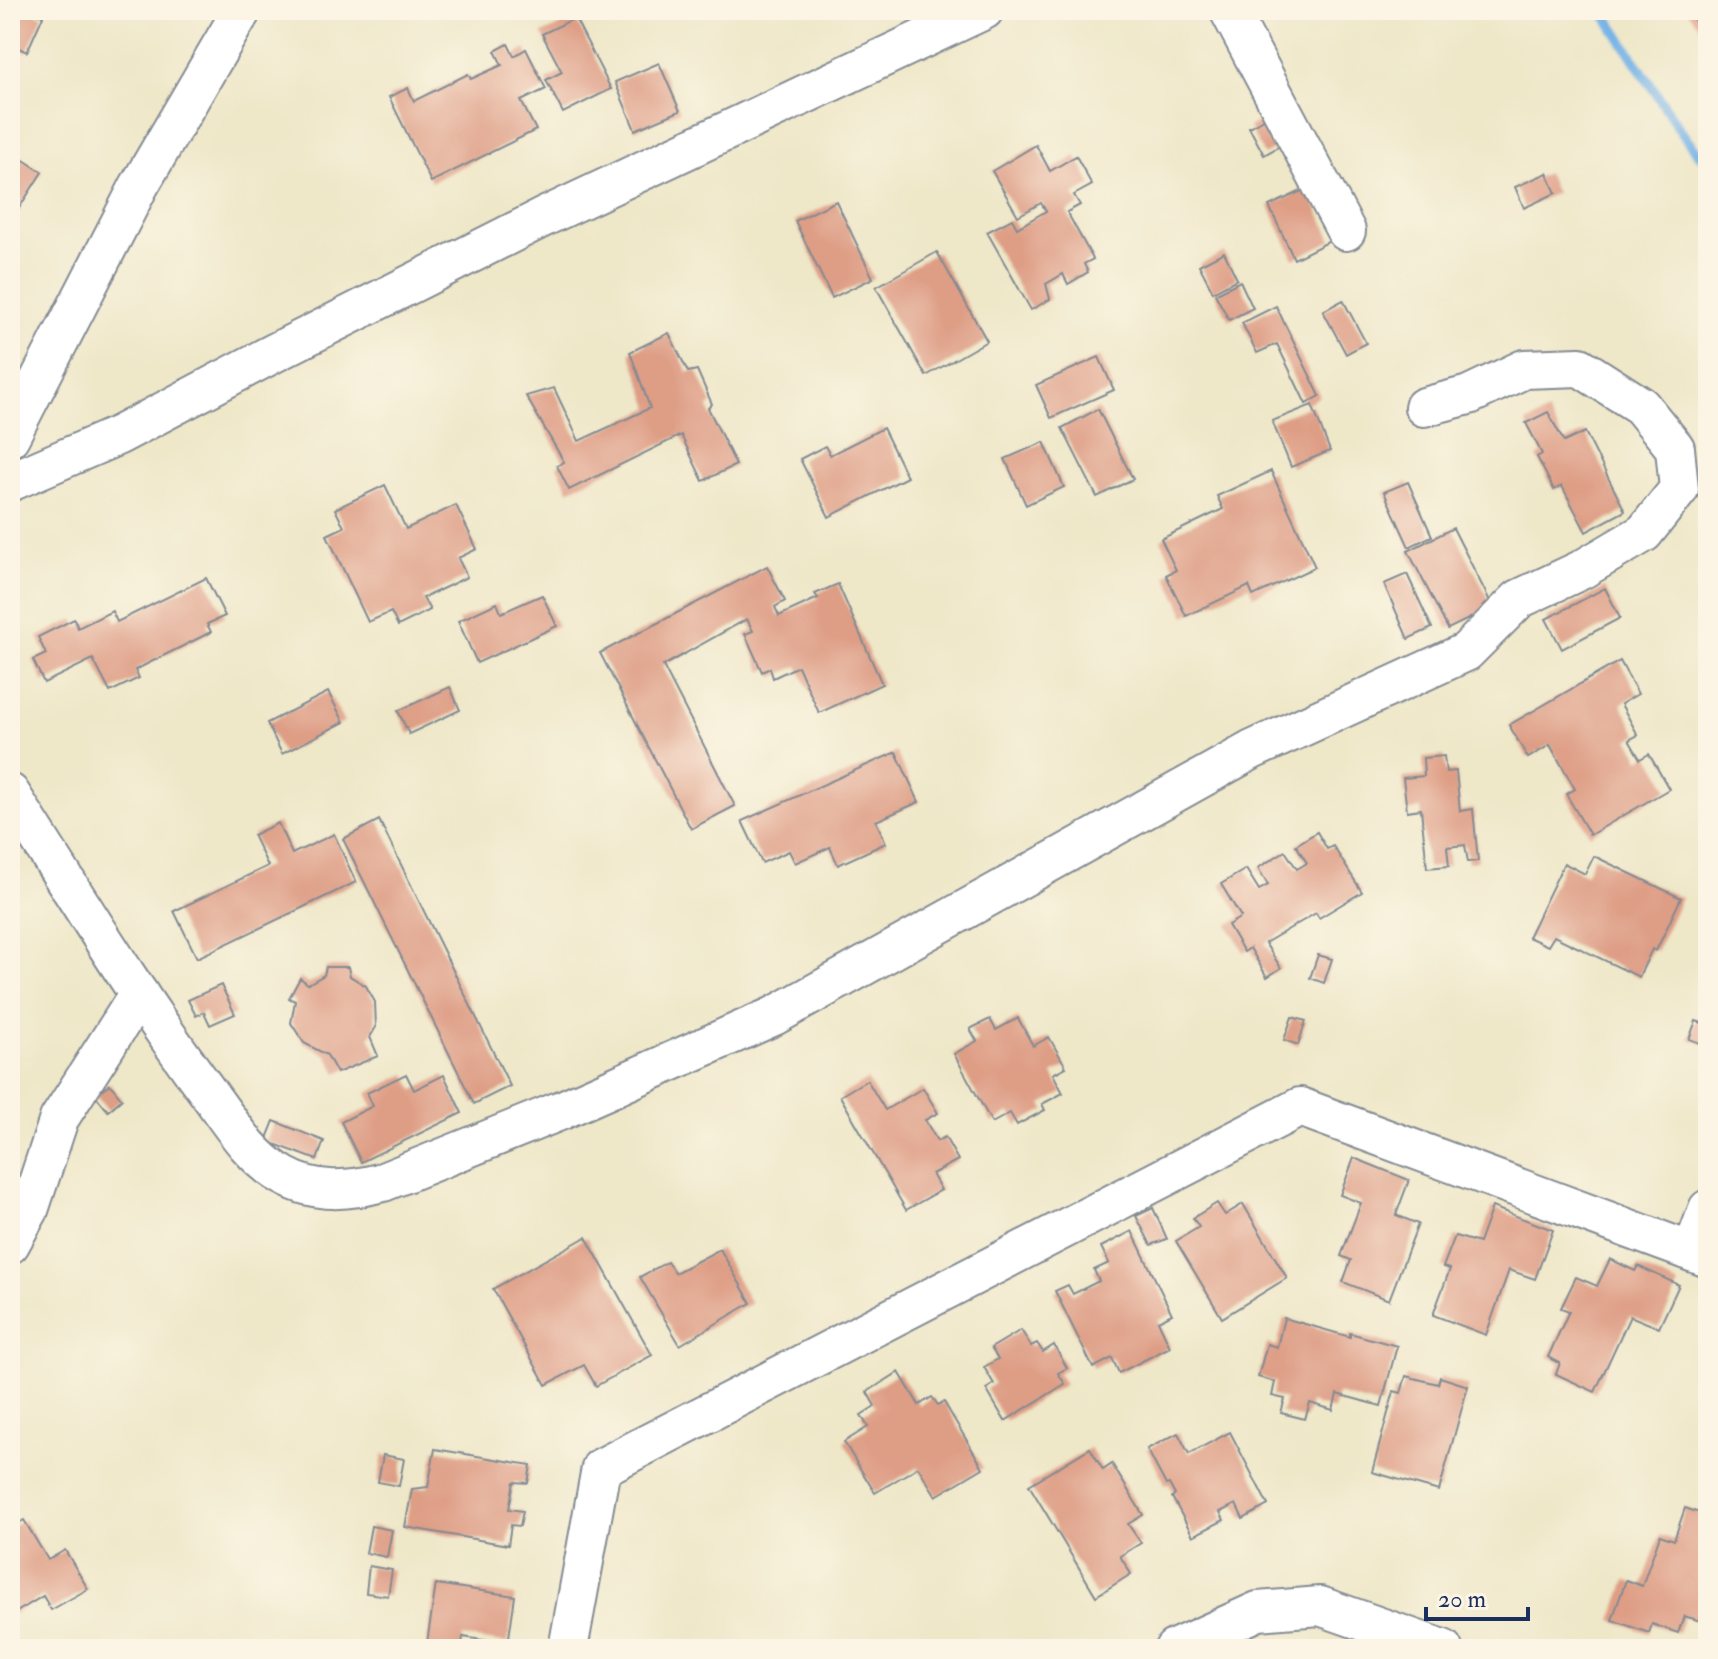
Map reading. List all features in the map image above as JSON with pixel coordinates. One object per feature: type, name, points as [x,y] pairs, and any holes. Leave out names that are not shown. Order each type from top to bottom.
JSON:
[{"type":"street","points":[[10,437],[139,186],[242,10]]},
{"type":"street","points":[[10,482],[119,435],[544,217],[984,10]]},
{"type":"street","points":[[1229,10],[1346,231]]},
{"type":"street","points":[[10,793],[181,1056],[263,1162],[285,1177],[325,1190],[355,1190],[408,1174],[774,1016],[1252,750],[1466,652],[1519,599],[1581,570],[1644,533],[1679,489],[1675,448],[1641,406],[1580,367],[1524,369],[1469,395],[1424,407]]},
{"type":"street","points":[[10,1244],[29,1210],[59,1119],[139,994]]},
{"type":"street","points":[[568,1649],[601,1468],[1300,1107],[1700,1255],[1708,1209]]},
{"type":"street","points":[[1174,1649],[1258,1611],[1320,1606],[1443,1649]]},
{"type":"building","points":[[10,10],[29,10],[43,16],[27,52],[10,44]]},
{"type":"building","points":[[1687,10],[1708,10],[1708,39]]},
{"type":"building","points":[[575,18],[611,89],[563,113],[546,80],[562,72],[542,34]]},
{"type":"building","points":[[508,44],[514,56],[526,49],[546,89],[521,101],[536,130],[431,182],[389,97],[408,88],[414,101],[468,74],[471,79],[502,65],[495,51]]},
{"type":"building","points":[[659,63],[680,111],[635,130],[615,82]]},
{"type":"building","points":[[1269,116],[1283,144],[1264,155],[1249,127]]},
{"type":"building","points":[[1036,145],[1050,171],[1076,156],[1092,185],[1074,195],[1080,205],[1067,212],[1093,259],[1084,264],[1088,272],[1068,284],[1063,274],[1046,284],[1050,299],[1031,310],[987,232],[1012,219],[1017,228],[1046,211],[1041,203],[1018,216],[992,171]]},
{"type":"building","points":[[10,151],[42,172],[14,216],[10,214]]},
{"type":"building","points":[[1547,173],[1556,193],[1524,208],[1515,187]]},
{"type":"building","points":[[1308,188],[1332,240],[1294,259],[1269,206]]},
{"type":"building","points":[[836,201],[873,278],[832,298],[795,221]]},
{"type":"building","points":[[937,252],[987,341],[926,376],[876,287]]},
{"type":"building","points":[[1224,252],[1237,279],[1213,292],[1199,265]]},
{"type":"building","points":[[1240,281],[1253,308],[1229,320],[1215,294]]},
{"type":"building","points":[[1343,300],[1366,343],[1346,354],[1323,311]]},
{"type":"building","points":[[1276,306],[1320,396],[1306,404],[1277,344],[1257,353],[1242,323]]},
{"type":"building","points":[[669,333],[688,372],[697,370],[712,404],[708,408],[736,465],[703,481],[681,435],[569,490],[557,466],[564,462],[526,396],[554,388],[579,441],[650,408],[630,352]]},
{"type":"building","points":[[1099,357],[1114,390],[1051,418],[1036,385]]},
{"type":"building","points":[[1312,405],[1330,451],[1291,467],[1272,421]]},
{"type":"building","points":[[1098,409],[1133,479],[1097,497],[1062,428]]},
{"type":"building","points":[[1548,412],[1564,442],[1585,432],[1625,511],[1586,532],[1562,486],[1554,490],[1537,457],[1542,454],[1526,423]]},
{"type":"building","points":[[883,428],[907,477],[829,517],[800,459],[825,446],[830,455]]},
{"type":"building","points":[[1044,442],[1064,487],[1026,505],[1005,459]]},
{"type":"building","points":[[1271,471],[1315,567],[1253,596],[1249,586],[1186,616],[1166,575],[1176,570],[1161,539],[1223,509],[1217,496]]},
{"type":"building","points":[[1408,482],[1432,536],[1409,547],[1384,492]]},
{"type":"building","points":[[385,485],[406,529],[456,505],[477,549],[458,558],[467,577],[423,598],[430,610],[398,626],[391,612],[368,622],[327,535],[344,527],[335,509]]},
{"type":"building","points":[[1453,528],[1493,607],[1448,629],[1408,551]]},
{"type":"building","points":[[767,566],[785,601],[775,607],[779,616],[818,598],[815,594],[838,584],[882,684],[819,713],[798,666],[773,678],[770,668],[762,672],[745,634],[753,631],[747,619],[663,666],[735,806],[691,829],[600,653]]},
{"type":"building","points":[[1407,574],[1432,628],[1408,639],[1384,584]]},
{"type":"building","points":[[206,578],[225,616],[207,624],[211,632],[135,670],[139,678],[110,692],[93,659],[44,683],[33,660],[46,654],[38,637],[74,619],[78,628],[112,611],[117,622]]},
{"type":"building","points":[[1605,588],[1620,618],[1562,649],[1546,619]]},
{"type":"building","points":[[542,595],[557,626],[477,663],[458,621],[497,603],[501,613]]},
{"type":"building","points":[[1620,661],[1638,694],[1621,704],[1638,735],[1629,740],[1640,759],[1649,754],[1669,789],[1590,835],[1566,794],[1575,789],[1550,745],[1528,758],[1509,725]]},
{"type":"building","points":[[450,687],[460,710],[409,734],[398,711]]},
{"type":"building","points":[[328,692],[344,722],[282,754],[267,723]]},
{"type":"building","points":[[896,752],[919,802],[876,821],[886,843],[838,865],[830,847],[795,863],[789,851],[762,863],[742,821]]},
{"type":"building","points":[[1444,756],[1446,772],[1456,771],[1460,811],[1473,809],[1478,861],[1468,862],[1465,845],[1447,847],[1449,866],[1427,868],[1421,809],[1407,811],[1403,778],[1424,776],[1423,758]]},
{"type":"building","points":[[379,820],[510,1086],[474,1104],[343,839]]},
{"type":"building","points":[[278,823],[292,854],[334,834],[356,882],[197,958],[174,911],[268,866],[253,835]]},
{"type":"building","points":[[1317,832],[1327,849],[1333,846],[1362,892],[1319,918],[1316,913],[1265,943],[1281,968],[1267,977],[1250,948],[1244,952],[1228,925],[1241,917],[1221,884],[1246,869],[1259,890],[1268,885],[1258,868],[1285,851],[1297,869],[1307,863],[1296,845]]},
{"type":"building","points":[[1594,856],[1681,898],[1656,951],[1652,949],[1639,977],[1554,936],[1548,946],[1528,937],[1564,863],[1585,874]]},
{"type":"building","points":[[1318,955],[1332,959],[1324,983],[1310,978]]},
{"type":"building","points":[[326,967],[348,967],[350,976],[366,986],[375,1002],[376,1027],[370,1037],[378,1056],[337,1073],[327,1055],[304,1043],[291,1023],[295,1001],[289,998],[300,978],[308,984],[324,975]]},
{"type":"building","points":[[221,985],[235,1014],[210,1025],[204,1012],[196,1016],[188,1000]]},
{"type":"building","points":[[1292,1017],[1306,1021],[1298,1045],[1284,1040]]},
{"type":"building","points":[[1018,1018],[1033,1046],[1049,1037],[1066,1067],[1053,1074],[1063,1093],[1042,1104],[1045,1110],[1017,1125],[1010,1113],[992,1123],[954,1054],[977,1041],[970,1029],[990,1019],[996,1030]]},
{"type":"building","points":[[1696,1021],[1708,1025],[1708,1046],[1689,1039]]},
{"type":"building","points":[[406,1074],[414,1090],[444,1075],[462,1113],[361,1162],[341,1122],[373,1106],[367,1093]]},
{"type":"building","points":[[867,1080],[885,1110],[923,1088],[938,1113],[925,1120],[937,1141],[945,1137],[958,1160],[932,1174],[941,1190],[906,1210],[840,1096]]},
{"type":"building","points":[[110,1084],[122,1099],[108,1111],[95,1095]]},
{"type":"building","points":[[274,1121],[324,1141],[317,1160],[266,1141]]},
{"type":"building","points":[[1354,1158],[1409,1180],[1396,1215],[1418,1224],[1389,1300],[1343,1282],[1351,1260],[1341,1256],[1361,1203],[1340,1195]]},
{"type":"building","points":[[1217,1203],[1225,1215],[1243,1204],[1287,1278],[1222,1318],[1176,1241],[1199,1227],[1193,1218]]},
{"type":"building","points":[[1492,1207],[1553,1230],[1535,1279],[1509,1270],[1486,1335],[1433,1315],[1450,1269],[1443,1267],[1455,1236],[1479,1243]]},
{"type":"building","points":[[1153,1208],[1167,1239],[1151,1245],[1136,1216]]},
{"type":"building","points":[[1132,1231],[1172,1314],[1158,1321],[1170,1347],[1119,1373],[1112,1358],[1093,1368],[1055,1291],[1068,1285],[1073,1294],[1099,1281],[1094,1270],[1109,1263],[1101,1247]]},
{"type":"building","points":[[586,1237],[652,1355],[596,1386],[584,1365],[546,1385],[493,1289]]},
{"type":"building","points":[[720,1249],[751,1303],[680,1345],[640,1277],[667,1262],[675,1273]]},
{"type":"building","points":[[1610,1259],[1635,1271],[1638,1266],[1679,1285],[1659,1328],[1630,1316],[1595,1392],[1556,1374],[1560,1363],[1548,1357],[1569,1311],[1561,1308],[1576,1277],[1597,1286]]},
{"type":"building","points":[[1284,1318],[1350,1337],[1350,1333],[1397,1346],[1381,1406],[1337,1394],[1333,1410],[1310,1403],[1305,1419],[1281,1413],[1285,1399],[1272,1396],[1275,1382],[1258,1377],[1267,1344],[1277,1347]]},
{"type":"building","points":[[1021,1330],[1031,1346],[1037,1343],[1043,1352],[1054,1345],[1067,1368],[1058,1373],[1065,1384],[1005,1421],[986,1389],[994,1384],[984,1367],[998,1359],[991,1348]]},
{"type":"building","points":[[899,1372],[919,1405],[932,1397],[938,1405],[944,1402],[983,1468],[936,1496],[918,1467],[875,1493],[844,1442],[868,1427],[861,1415],[875,1406],[867,1392]]},
{"type":"building","points":[[1406,1376],[1438,1384],[1440,1377],[1468,1386],[1439,1491],[1372,1472],[1394,1391],[1401,1393]]},
{"type":"building","points":[[1230,1432],[1268,1505],[1243,1519],[1236,1504],[1220,1512],[1224,1520],[1193,1536],[1172,1497],[1175,1495],[1169,1484],[1166,1485],[1147,1449],[1178,1433],[1189,1454]]},
{"type":"building","points":[[1090,1448],[1103,1470],[1112,1464],[1143,1515],[1128,1524],[1141,1543],[1120,1556],[1131,1574],[1096,1596],[1029,1485]]},
{"type":"building","points":[[435,1449],[531,1465],[528,1483],[514,1482],[509,1509],[523,1511],[520,1526],[511,1525],[508,1545],[405,1527],[412,1489],[428,1487]]},
{"type":"building","points":[[383,1455],[404,1459],[399,1486],[378,1482]]},
{"type":"building","points":[[1685,1508],[1708,1516],[1708,1601],[1701,1621],[1684,1616],[1678,1633],[1652,1624],[1649,1633],[1612,1620],[1626,1580],[1642,1586],[1660,1535],[1674,1540]]},
{"type":"building","points":[[24,1520],[48,1560],[65,1550],[88,1589],[51,1610],[43,1596],[10,1616],[10,1528]]},
{"type":"building","points":[[371,1526],[392,1530],[387,1557],[366,1553]]},
{"type":"building","points":[[369,1566],[392,1570],[388,1596],[366,1593]]},
{"type":"building","points":[[436,1584],[515,1596],[508,1644],[463,1637],[461,1649],[426,1649]]},
{"type":"waterway","points":[[1602,10],[1682,133],[1708,165]]}]
